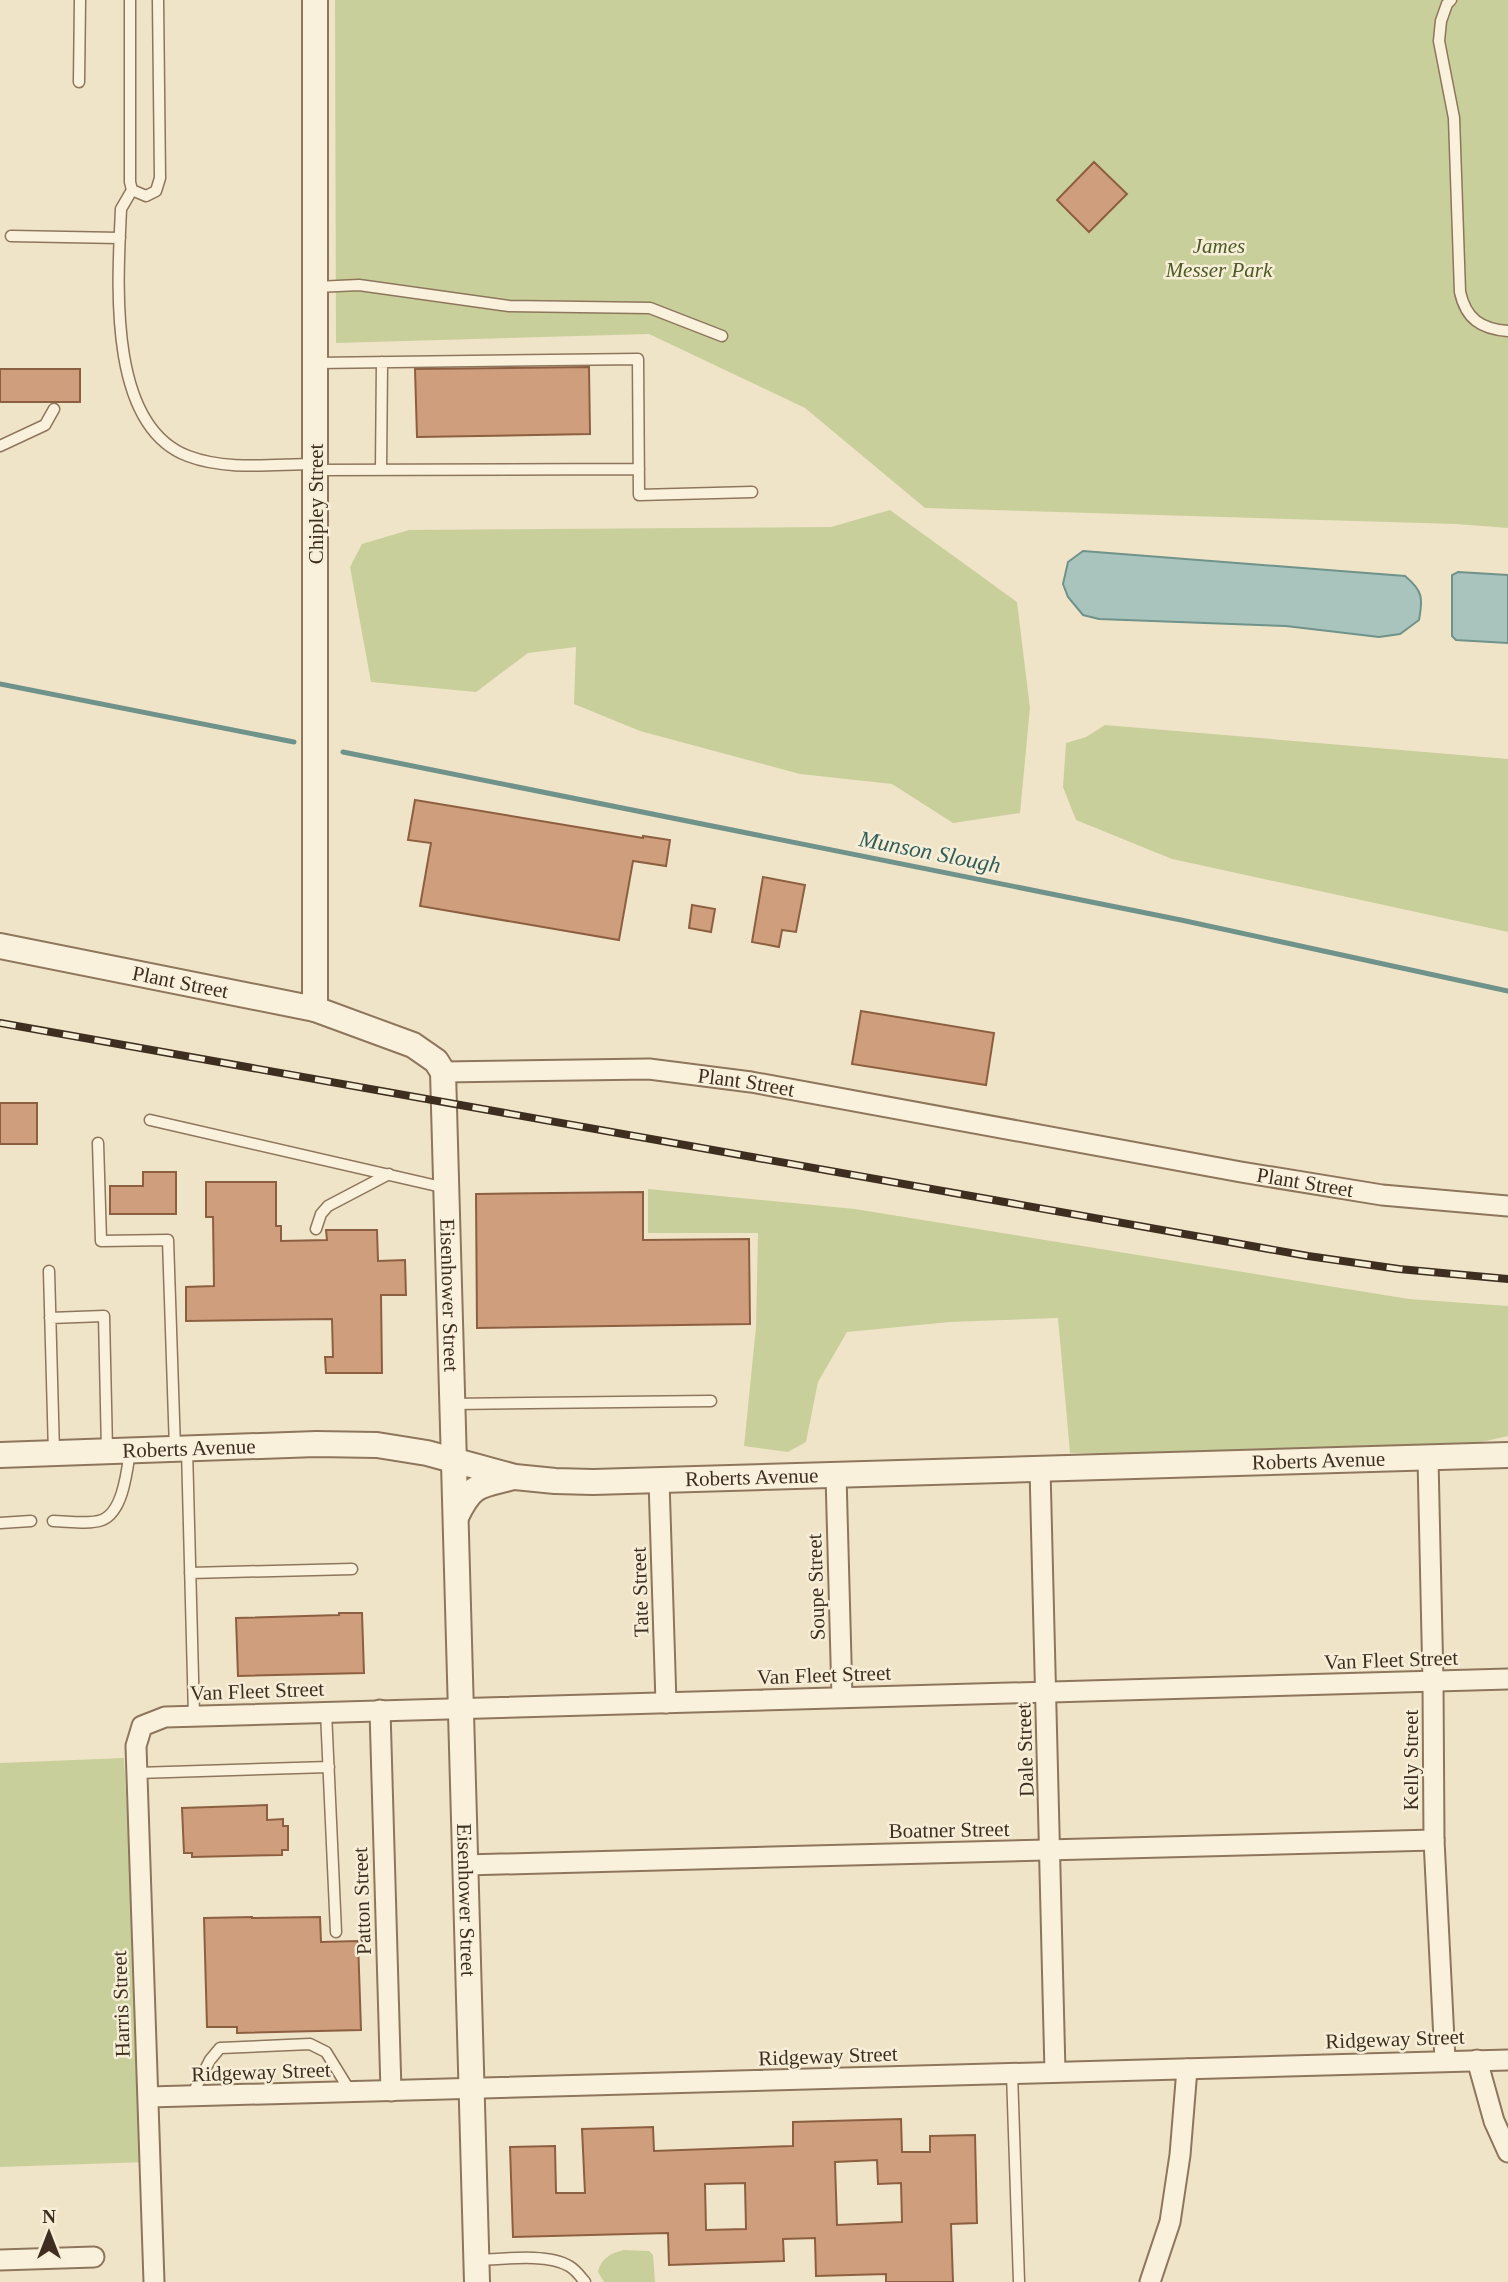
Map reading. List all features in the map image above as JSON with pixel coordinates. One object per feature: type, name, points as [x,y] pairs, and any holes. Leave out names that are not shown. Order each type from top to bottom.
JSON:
[{"type":"street","name":"Chipley Street","points":[[315,0],[315,1009]]},
{"type":"street","name":"Plant Street","points":[[0,946],[315,1009],[413,1045],[436,1061],[443,1072],[649,1069],[679,1072],[751,1082],[1227,1170],[1382,1195],[1508,1206]]},
{"type":"street","name":"Eisenhower Street","points":[[443,1072],[477,2271]]},
{"type":"street","name":"Roberts Avenue","points":[[0,1455],[377,1445],[427,1452],[515,1477],[568,1482],[1508,1455]]},
{"type":"street","name":"Kelly Street","points":[[1428,1459],[1434,1840],[1445,2060]]},
{"type":"street","name":"Dale Street","points":[[1040,1469],[1055,2072]]},
{"type":"street","name":"Soupe Street","points":[[836,1475],[842,1697]]},
{"type":"street","points":[[456,1517],[472,1489],[515,1477]]},
{"type":"street","name":"Tate Street","points":[[659,1480],[666,1703]]},
{"type":"street","name":"Van Fleet Street","points":[[142,1726],[165,1717],[194,1716],[1508,1679]]},
{"type":"street","name":"Patton Street","points":[[380,1710],[391,2091]]},
{"type":"street","name":"Harris Street","points":[[142,1726],[136,1746],[154,2282]]},
{"type":"street","name":"Boatner Street","points":[[465,1865],[1434,1840]]},
{"type":"street","points":[[1476,2060],[1494,2121],[1508,2152]]},
{"type":"street","name":"Ridgeway Street","points":[[149,2097],[1508,2060]]},
{"type":"street","points":[[1150,2282],[1170,2222],[1180,2155],[1186,2069]]},
{"type":"street","points":[[0,2260],[94,2257]]},
{"type":"lane","points":[[79,82],[80,0]]},
{"type":"lane","points":[[130,0],[132,190],[121,209],[120,343],[125,372],[136,400],[149,424],[168,444],[186,456],[214,464],[381,470],[639,469]]},
{"type":"lane","points":[[132,190],[146,196],[156,191],[160,178],[159,0]]},
{"type":"lane","points":[[1451,0],[1441,22],[1439,41],[1454,118],[1460,292],[1463,308],[1474,320],[1493,330],[1508,331]]},
{"type":"lane","points":[[11,236],[120,238]]},
{"type":"lane","points":[[316,287],[359,285],[509,306],[650,308],[722,336]]},
{"type":"lane","points":[[316,363],[638,359],[639,495],[752,492]]},
{"type":"lane","points":[[381,470],[382,362]]},
{"type":"lane","points":[[0,446],[45,425],[54,409]]},
{"type":"lane","points":[[150,1120],[447,1188]]},
{"type":"lane","points":[[98,1143],[101,1241],[168,1240],[190,1573],[194,1716]]},
{"type":"lane","points":[[316,1228],[321,1214],[328,1206],[389,1174]]},
{"type":"lane","points":[[49,1271],[54,1453]]},
{"type":"lane","points":[[50,1318],[103,1316],[119,1451],[126,1481],[120,1498],[104,1519],[53,1521]]},
{"type":"lane","points":[[453,1404],[710,1401]]},
{"type":"lane","points":[[0,1523],[31,1521]]},
{"type":"lane","points":[[190,1573],[352,1569]]},
{"type":"lane","points":[[326,1712],[335,1933]]},
{"type":"lane","points":[[137,1773],[328,1767]]},
{"type":"lane","points":[[191,2096],[210,2060],[220,2048],[310,2044],[326,2052],[350,2092]]},
{"type":"lane","points":[[1012,2073],[1019,2282]]},
{"type":"lane","points":[[477,2271],[538,2258],[568,2264],[585,2282]]},
{"type":"green space","name":"James Messer Park","points":[[335,0],[1508,0],[1508,528],[1456,524],[925,508],[805,408],[649,334],[336,343]]},
{"type":"green space","points":[[890,510],[1017,602],[1030,708],[1020,813],[953,823],[892,784],[800,774],[640,731],[574,704],[576,647],[528,653],[476,692],[371,682],[350,567],[362,544],[409,530],[831,527]]},
{"type":"green space","points":[[1105,725],[1508,759],[1508,932],[1172,859],[1076,820],[1063,787],[1066,743],[1086,737]]},
{"type":"green space","points":[[648,1189],[855,1209],[1409,1299],[1508,1306],[1508,1436],[1442,1451],[1070,1453],[1058,1318],[950,1322],[847,1332],[818,1382],[806,1442],[788,1452],[744,1446],[756,1327],[758,1233],[648,1233]]},
{"type":"green space","points":[[124,1758],[147,2162],[0,2167],[0,1763]]},
{"type":"green space","points":[[624,2250],[649,2251],[653,2255],[655,2282],[604,2282],[598,2272],[602,2263],[611,2255]]},
{"type":"water","points":[[1083,551],[1405,576],[1420,595],[1419,620],[1400,634],[1379,637],[1286,626],[1099,619],[1083,615],[1068,597],[1063,584],[1068,562]]},
{"type":"water","points":[[1458,572],[1508,575],[1508,643],[1456,640],[1452,636],[1452,575]]},
{"type":"building","points":[[1094,162],[1127,194],[1089,232],[1057,200]]},
{"type":"building","points":[[589,367],[590,434],[417,437],[415,369]]},
{"type":"building","points":[[0,369],[80,369],[80,402],[0,402]]},
{"type":"building","points":[[415,800],[643,838],[670,840],[666,866],[633,861],[619,940],[420,906],[431,843],[408,840]]},
{"type":"building","points":[[763,877],[805,885],[796,932],[782,930],[779,947],[752,942]]},
{"type":"building","points":[[692,905],[715,909],[711,932],[689,928]]},
{"type":"building","points":[[861,1011],[994,1033],[986,1085],[852,1064]]},
{"type":"building","points":[[0,1103],[37,1103],[37,1144],[0,1144]]},
{"type":"building","points":[[143,1172],[176,1172],[176,1214],[110,1214],[110,1186],[143,1186]]},
{"type":"building","points":[[206,1182],[276,1182],[276,1226],[281,1226],[281,1241],[327,1240],[326,1230],[377,1230],[378,1261],[405,1260],[406,1295],[381,1295],[382,1373],[326,1373],[325,1357],[333,1357],[332,1319],[186,1321],[186,1287],[214,1286],[213,1217],[206,1217]]},
{"type":"building","points":[[643,1192],[643,1240],[749,1239],[750,1324],[477,1328],[476,1194]]},
{"type":"building","points":[[362,1613],[364,1673],[238,1676],[236,1618]]},
{"type":"building","points":[[267,1805],[267,1820],[283,1819],[283,1826],[288,1826],[288,1850],[282,1850],[282,1855],[192,1857],[192,1853],[184,1853],[182,1808]]},
{"type":"building","points":[[320,1917],[321,1942],[358,1941],[361,2030],[237,2033],[237,2027],[207,2027],[204,1918]]},
{"type":"building","points":[[901,2119],[902,2152],[930,2152],[930,2136],[975,2135],[977,2223],[951,2224],[953,2282],[886,2282],[886,2274],[816,2276],[815,2238],[783,2239],[784,2261],[669,2265],[668,2233],[513,2237],[510,2147],[555,2146],[556,2193],[585,2193],[582,2129],[653,2127],[654,2151],[793,2146],[793,2122]],"holes":[[[877,2160],[878,2184],[901,2183],[902,2222],[837,2225],[835,2162]],[[745,2183],[746,2229],[706,2230],[705,2184]]]},
{"type":"waterway","points":[[0,684],[294,742]]},
{"type":"waterway","name":"Munson Slough","points":[[343,752],[1181,920],[1508,991]]},
{"type":"railway","points":[[0,1023],[1308,1256],[1399,1269],[1508,1279]]}]
